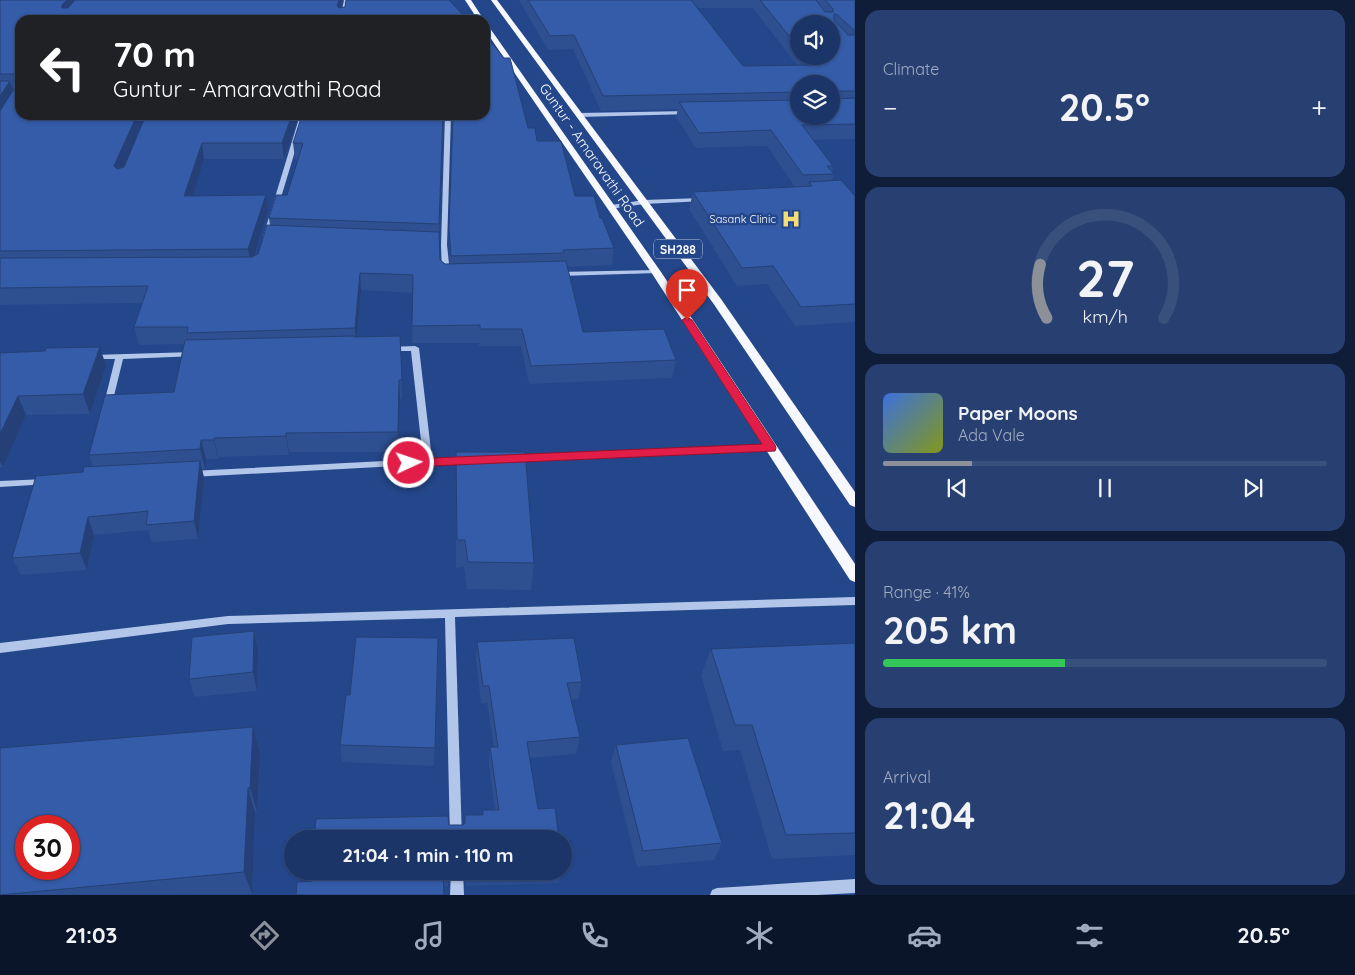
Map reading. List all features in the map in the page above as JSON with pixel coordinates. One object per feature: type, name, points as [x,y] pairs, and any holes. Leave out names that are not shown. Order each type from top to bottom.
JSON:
[{"type":"main road","points":[[468,0],[478,15]]},
{"type":"main road","name":"Guntur - Amaravathi Road","points":[[494,0],[717,302],[855,502]]},
{"type":"main road","name":"Guntur - Amaravathi Road","points":[[490,40],[656,272],[855,576]]},
{"type":"street","points":[[343,15],[346,0]]},
{"type":"street","points":[[579,115],[699,113]]},
{"type":"street","points":[[263,246],[301,120]]},
{"type":"street","points":[[448,120],[444,245],[446,277],[456,276]]},
{"type":"street","points":[[611,207],[644,202],[711,199]]},
{"type":"street","points":[[265,238],[275,238]]},
{"type":"street","points":[[434,245],[444,245]]},
{"type":"street","points":[[546,274],[656,272]]},
{"type":"street","points":[[376,349],[415,348],[428,462]]},
{"type":"street","points":[[83,358],[199,354]]},
{"type":"street","points":[[105,413],[120,356]]},
{"type":"street","points":[[506,458],[770,448]]},
{"type":"street","points":[[185,474],[476,460]]},
{"type":"street","points":[[0,484],[58,481]]},
{"type":"street","points":[[0,648],[228,620],[855,601]]},
{"type":"street","points":[[450,614],[456,830]]},
{"type":"street","points":[[457,880],[458,895]]},
{"type":"street","points":[[717,895],[855,886]]},
{"type":"building","points":[[0,0],[67,0],[62,5],[62,8],[68,8],[75,0],[339,0],[337,6],[339,8],[345,7],[346,0],[449,0],[463,15],[15,15],[15,74],[0,74]]},
{"type":"building","points":[[528,0],[691,0],[743,66],[840,65],[840,26],[848,35],[855,35],[855,91],[840,91],[840,75],[790,75],[790,92],[603,96],[574,35],[550,36]]},
{"type":"building","points":[[760,0],[816,0],[825,12],[833,12],[833,9],[825,0],[855,0],[855,31],[840,18],[840,15],[790,15],[790,37]]},
{"type":"building","points":[[490,41],[504,58],[510,58],[528,128],[535,128],[537,141],[561,141],[575,196],[594,196],[600,218],[602,218],[614,248],[563,250],[564,253],[451,256],[449,228],[453,120],[490,120]]},
{"type":"building","points":[[0,81],[10,81],[0,96]]},
{"type":"building","points":[[15,87],[15,120],[135,120],[114,166],[117,169],[124,167],[144,120],[290,120],[282,143],[202,143],[184,196],[266,195],[248,249],[0,251],[0,111]]},
{"type":"building","points":[[855,98],[855,124],[840,124],[840,99]]},
{"type":"building","points":[[790,100],[790,125],[802,125],[833,166],[827,166],[834,174],[803,175],[771,130],[699,133],[679,102]]},
{"type":"building","points":[[300,120],[443,120],[439,224],[269,218],[276,195],[287,195],[303,143],[293,143]]},
{"type":"building","points":[[841,180],[855,196],[855,304],[801,307],[773,266],[742,268],[693,192],[812,186],[809,182]]},
{"type":"building","points":[[267,225],[439,232],[440,260],[445,264],[566,261],[583,332],[664,329],[676,360],[531,366],[522,329],[480,329],[480,325],[412,326],[413,275],[360,273],[355,328],[187,333],[188,327],[134,327],[148,286],[0,288],[0,258],[252,257],[258,254]]},
{"type":"building","points":[[400,336],[402,380],[399,380],[398,432],[286,433],[286,436],[214,438],[214,440],[201,440],[200,449],[89,455],[105,395],[174,392],[185,340]]},
{"type":"building","points":[[100,347],[83,394],[18,396],[0,434],[0,353],[45,351],[46,348]]},
{"type":"building","points":[[456,452],[525,452],[534,563],[468,562],[465,540],[457,540]]},
{"type":"building","points":[[200,461],[194,521],[146,525],[148,511],[88,517],[80,553],[12,558],[36,476],[83,472],[84,467]]},
{"type":"building","points":[[254,631],[253,672],[189,679],[192,637]]},
{"type":"building","points":[[356,637],[438,638],[435,748],[340,745],[346,695],[350,695]]},
{"type":"building","points":[[574,638],[582,682],[567,683],[580,737],[527,742],[538,809],[555,808],[558,830],[315,830],[316,819],[448,816],[449,825],[463,825],[465,823],[465,815],[483,815],[483,810],[499,810],[490,747],[498,747],[489,686],[483,686],[477,642]]},
{"type":"building","points":[[855,643],[855,833],[786,835],[752,725],[735,725],[711,649]]},
{"type":"building","points":[[253,727],[244,872],[0,895],[0,748]]},
{"type":"building","points":[[688,738],[722,843],[643,851],[616,745]]},
{"type":"building","points":[[443,880],[444,895],[296,895],[297,882]]},
{"type":"place","name":"Sasank Clinic","points":[[791,219]]},
{"type":"route","points":[[409,463],[770,448],[687,320]]}]
